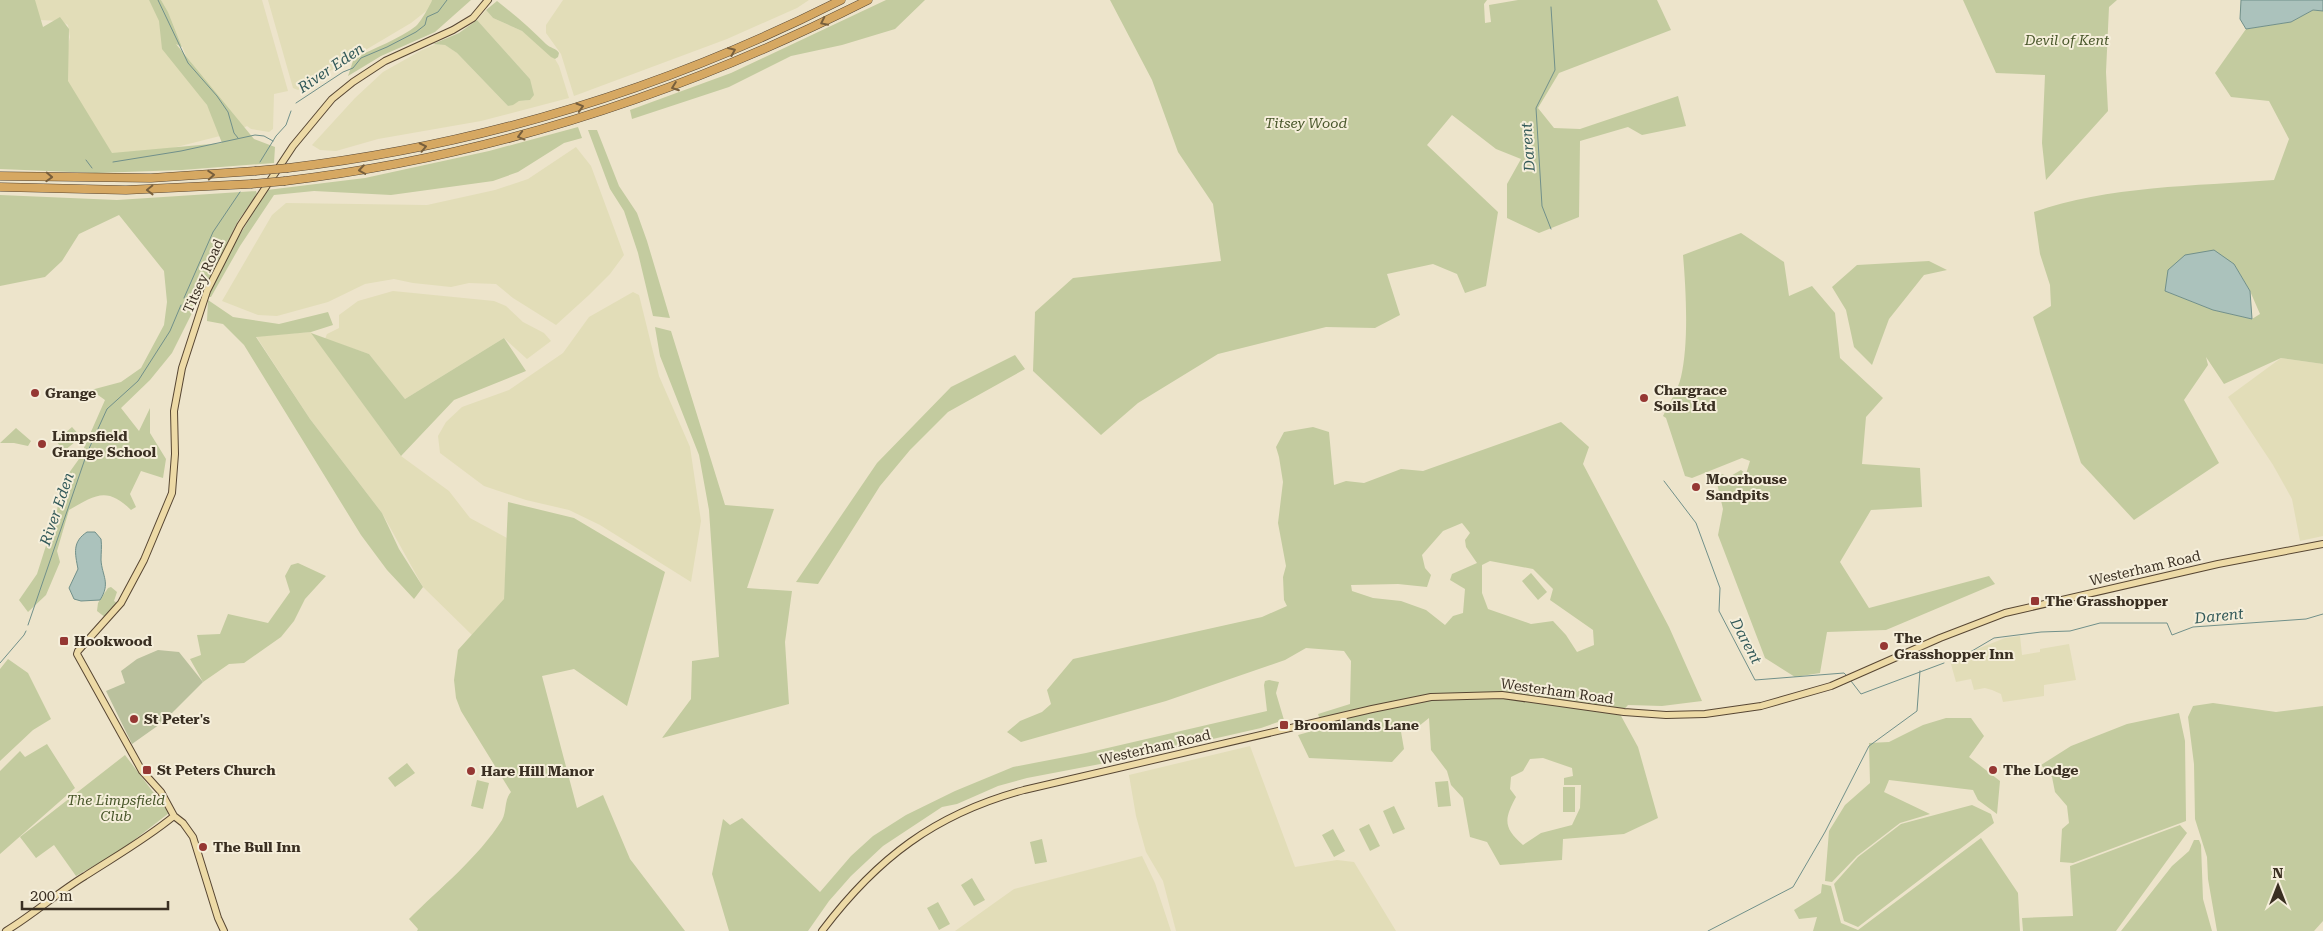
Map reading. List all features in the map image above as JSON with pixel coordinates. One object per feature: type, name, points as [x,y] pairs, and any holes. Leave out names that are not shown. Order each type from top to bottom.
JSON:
[{"type":"highway","points":[[0,176],[136,178],[255,171],[288,168],[414,149],[557,114],[638,88],[697,66],[772,34],[841,0]]},
{"type":"highway","points":[[0,187],[126,190],[251,184],[352,172],[438,156],[577,120],[644,98],[727,66],[868,0]]},
{"type":"main road","name":"Titsey Road","points":[[174,816],[161,792],[142,771],[77,654],[121,603],[144,560],[172,493],[175,454],[174,411],[184,359],[207,291],[240,226],[256,201],[306,128],[332,99],[353,82],[386,61],[453,30],[472,18],[488,0]]},
{"type":"main road","name":"Westerham Road","points":[[822,931],[863,881],[912,839],[934,825],[969,808],[1030,789],[1372,708],[1431,697],[1512,696],[1632,713],[1692,714],[1738,710],[1777,703],[1812,693],[1849,679],[1940,638],[2005,613],[2218,564],[2323,544]]},
{"type":"main road","points":[[6,931],[28,918],[84,876],[147,838],[174,816],[183,823],[193,837],[215,911],[224,931]]},
{"type":"shaded area","points":[[33,0],[149,0],[224,135],[153,153],[112,156],[65,78],[70,37],[68,25],[61,21],[39,20]]},
{"type":"shaded area","points":[[161,0],[262,0],[288,91],[274,94],[273,129],[269,132],[251,129],[247,126],[241,129],[239,122],[186,56],[168,12]]},
{"type":"shaded area","points":[[268,0],[432,0],[430,8],[411,23],[298,90],[293,88]]},
{"type":"shaded area","points":[[563,0],[809,0],[797,8],[727,39],[574,96],[561,54],[546,33],[546,25]]},
{"type":"shaded area","points":[[486,10],[493,18],[522,31],[555,59],[569,98],[481,121],[378,139],[336,151],[320,150],[312,145],[355,98],[383,72],[436,44],[445,45],[457,53],[508,106],[519,101],[530,100],[530,79],[477,20]]},
{"type":"shaded area","points":[[576,147],[591,166],[624,255],[610,274],[556,325],[513,298],[496,284],[469,283],[451,287],[394,279],[365,284],[328,302],[277,316],[258,315],[222,301],[272,215],[286,203],[427,205],[495,190],[528,179]]},
{"type":"shaded area","points":[[393,291],[494,301],[506,306],[523,322],[544,333],[551,341],[527,359],[504,338],[405,399],[369,354],[325,339],[327,334],[339,328],[339,315],[358,301]]},
{"type":"shaded area","points":[[633,292],[639,295],[659,376],[690,447],[701,521],[691,582],[600,525],[569,510],[526,500],[484,486],[440,453],[438,436],[446,422],[462,407],[509,390],[563,353],[589,317]]},
{"type":"shaded area","points":[[311,332],[401,456],[449,491],[470,518],[507,538],[504,600],[472,635],[423,587],[382,513],[310,419],[256,336]]},
{"type":"shaded area","points":[[2281,358],[2323,364],[2323,536],[2300,541],[2292,499],[2273,465],[2228,397]]},
{"type":"shaded area","points":[[2020,636],[2022,655],[2040,652],[2040,649],[2069,644],[2076,680],[2044,685],[2044,696],[2003,702],[2001,694],[1992,690],[1985,688],[1974,690],[1971,679],[1956,682],[1949,657],[1962,657],[1967,653],[2005,638]]},
{"type":"shaded area","points":[[1250,746],[1295,867],[1337,860],[1354,862],[1396,931],[1176,931],[1163,881],[1146,852],[1136,816],[1129,775]]},
{"type":"shaded area","points":[[1142,856],[1155,883],[1171,931],[955,931],[1014,889]]},
{"type":"green space","points":[[0,0],[35,0],[43,27],[60,17],[69,29],[68,81],[112,153],[222,143],[207,105],[162,49],[159,21],[149,0],[161,0],[182,47],[176,44],[254,139],[275,147],[274,163],[182,170],[96,173],[0,169]]},
{"type":"green space","points":[[432,0],[471,0],[435,32],[381,56],[348,76],[354,58],[395,39],[416,26]]},
{"type":"green space","points":[[886,0],[925,0],[895,29],[842,45],[791,56],[729,87],[632,119],[630,110],[731,73]]},
{"type":"green space","name":"Titsey Wood","points":[[1110,0],[1487,0],[1484,4],[1485,23],[1491,22],[1489,5],[1518,0],[1657,0],[1671,30],[1559,73],[1538,108],[1554,128],[1580,129],[1678,96],[1686,126],[1642,135],[1628,127],[1580,141],[1579,217],[1539,233],[1507,218],[1507,184],[1521,159],[1496,149],[1452,115],[1427,145],[1498,212],[1486,286],[1465,293],[1457,274],[1433,264],[1387,274],[1400,315],[1375,328],[1326,327],[1218,354],[1138,403],[1101,435],[1033,371],[1035,312],[1073,278],[1221,261],[1213,204],[1178,152],[1152,80]]},
{"type":"green space","name":"Devil of Kent","points":[[1963,0],[2117,0],[2109,7],[2106,72],[2108,111],[2046,180],[2042,143],[2045,75],[1996,73]]},
{"type":"green space","points":[[497,1],[548,45],[558,51],[558,57],[555,59],[551,57],[522,31],[493,18],[486,10]]},
{"type":"green space","points":[[2313,10],[2323,11],[2323,364],[2281,358],[2224,384],[2206,357],[2208,365],[2184,400],[2219,463],[2134,520],[2081,463],[2033,317],[2051,306],[2050,285],[2040,254],[2034,212],[2062,203],[2121,192],[2152,188],[2274,180],[2289,139],[2269,101],[2231,97],[2215,73],[2246,29],[2291,22]],"holes":[[[2234,264],[2250,291],[2260,314],[2252,319],[2213,310],[2165,291]]]},
{"type":"green space","points":[[477,20],[530,79],[534,95],[530,100],[519,101],[508,106],[457,53],[445,45],[433,44],[459,33]]},
{"type":"green space","points":[[578,127],[582,138],[564,143],[518,172],[493,181],[391,195],[314,191],[274,195],[240,246],[211,297],[207,297],[233,246],[267,190],[365,178],[489,151]]},
{"type":"green space","points":[[588,130],[597,130],[619,186],[637,213],[670,318],[653,316],[638,253],[624,211],[610,189]]},
{"type":"green space","points":[[256,191],[257,194],[238,221],[172,353],[150,380],[121,408],[139,431],[150,408],[150,433],[166,459],[163,478],[141,471],[130,494],[136,507],[131,510],[123,502],[115,498],[101,495],[86,500],[69,510],[57,551],[60,562],[46,595],[28,612],[19,600],[37,574],[57,511],[61,484],[79,459],[105,400],[91,390],[121,382],[141,368],[164,325],[167,302],[164,271],[119,215],[79,234],[62,261],[45,277],[0,286],[0,195],[117,200]]},
{"type":"green space","points":[[1741,233],[1784,262],[1789,296],[1812,286],[1835,313],[1840,358],[1883,398],[1866,417],[1862,464],[1920,468],[1922,507],[1871,510],[1840,562],[1869,608],[1989,576],[1995,584],[1886,630],[1827,632],[1820,673],[1795,677],[1765,658],[1718,535],[1723,509],[1716,479],[1722,474],[1729,477],[1741,470],[1746,474],[1750,461],[1742,458],[1692,478],[1685,476],[1666,418],[1663,416],[1678,387],[1684,363],[1686,316],[1683,255]]},
{"type":"green space","points":[[1929,261],[1947,270],[1924,275],[1889,319],[1872,365],[1854,347],[1846,310],[1832,287],[1857,265]]},
{"type":"green space","points":[[208,300],[233,317],[279,324],[328,312],[333,325],[311,332],[256,337],[310,419],[382,513],[399,549],[423,587],[414,599],[387,570],[361,535],[244,345],[223,324],[207,321]]},
{"type":"green space","points":[[655,327],[671,331],[725,505],[774,509],[747,588],[792,591],[785,642],[789,704],[662,738],[691,699],[692,661],[719,657],[709,510],[699,455],[660,356]]},
{"type":"green space","points":[[311,333],[369,354],[405,399],[504,338],[526,371],[454,400],[401,456]]},
{"type":"green space","points":[[1015,355],[1025,369],[948,412],[910,450],[880,486],[818,584],[796,582],[877,463],[951,387]]},
{"type":"green space","points":[[1561,422],[1589,447],[1583,464],[1669,627],[1702,701],[1662,706],[1628,705],[1620,714],[1638,747],[1658,818],[1624,834],[1563,839],[1562,860],[1500,865],[1487,842],[1470,837],[1463,798],[1451,785],[1447,771],[1431,750],[1429,718],[1419,726],[1400,726],[1404,749],[1392,762],[1309,758],[1298,735],[1323,728],[1318,714],[1350,704],[1351,661],[1344,651],[1306,648],[1285,660],[1166,701],[1021,742],[1007,732],[1020,721],[1042,712],[1051,704],[1047,690],[1073,659],[1262,617],[1287,606],[1284,600],[1283,577],[1286,566],[1278,523],[1283,482],[1276,447],[1284,432],[1313,427],[1329,432],[1334,485],[1346,481],[1364,483],[1401,469],[1423,471]],"holes":[[[1462,523],[1470,533],[1465,540],[1466,547],[1477,563],[1452,574],[1450,580],[1465,589],[1463,613],[1453,616],[1445,625],[1426,610],[1401,601],[1373,598],[1352,591],[1351,585],[1398,584],[1427,587],[1431,575],[1425,568],[1422,555],[1443,531]],[[1490,561],[1533,569],[1553,589],[1550,600],[1593,630],[1594,645],[1577,652],[1566,635],[1553,621],[1531,624],[1488,609],[1482,593],[1482,565]],[[1543,758],[1572,768],[1573,776],[1564,778],[1564,785],[1581,785],[1580,808],[1572,825],[1541,833],[1523,845],[1516,839],[1509,828],[1509,811],[1516,797],[1510,789],[1511,777],[1523,771],[1530,759]]]},
{"type":"green space","points":[[72,427],[81,437],[64,451],[56,441]]},
{"type":"green space","points":[[16,428],[31,441],[28,446],[0,443]]},
{"type":"green space","points":[[508,502],[574,518],[665,572],[627,706],[574,669],[542,676],[577,808],[603,795],[630,859],[685,931],[417,931],[418,929],[409,919],[482,847],[502,820],[507,798],[511,792],[461,711],[456,698],[454,680],[458,650],[504,599]]},
{"type":"green space","points":[[298,563],[326,576],[305,599],[294,621],[281,637],[244,663],[229,664],[203,682],[190,659],[201,655],[197,635],[220,634],[228,614],[268,623],[290,592],[285,576],[291,565]]},
{"type":"green space","points":[[1531,573],[1547,592],[1538,600],[1522,581]]},
{"type":"green space","points":[[111,587],[117,592],[114,601],[119,604],[106,618],[97,611],[98,603],[108,588]]},
{"type":"green space","points":[[158,650],[179,652],[203,682],[163,722],[132,744],[106,691],[125,683],[121,671],[137,659]]},
{"type":"green space","points":[[8,659],[28,673],[51,719],[33,730],[0,761],[0,669]]},
{"type":"green space","points":[[1265,681],[1279,682],[1276,693],[1284,720],[1261,728],[1116,761],[1027,778],[998,786],[957,804],[942,807],[883,846],[851,876],[829,901],[808,931],[729,931],[712,874],[723,819],[730,825],[742,818],[820,892],[851,856],[873,836],[906,815],[955,791],[1013,767],[1086,753],[1267,711],[1264,685]]},
{"type":"green space","points":[[2213,703],[2276,712],[2323,706],[2323,921],[2314,931],[2217,931],[2208,879],[2207,857],[2195,819],[2194,764],[2188,717],[2193,706]]},
{"type":"green space","points":[[2179,713],[2185,741],[2186,821],[2073,863],[2060,862],[2062,829],[2069,823],[2067,806],[2055,792],[2052,777],[2041,765],[2071,746],[2127,724]]},
{"type":"green space","points":[[1946,718],[1971,718],[1984,736],[1969,757],[2000,781],[1997,814],[1978,800],[1973,790],[1889,780],[1884,792],[1930,814],[1900,823],[1857,856],[1832,882],[1825,881],[1829,831],[1845,805],[1870,783],[1869,743],[1889,742],[1923,725]]},
{"type":"green space","points":[[47,744],[75,788],[0,854],[0,771],[20,751],[25,757]]},
{"type":"green space","name":"The Limpsfield Club","points":[[125,755],[169,813],[120,851],[76,876],[54,845],[36,858],[20,837]]},
{"type":"green space","points":[[407,763],[415,773],[395,787],[388,778]]},
{"type":"green space","points":[[477,780],[489,783],[483,809],[471,806]]},
{"type":"green space","points":[[1448,781],[1451,806],[1438,807],[1435,782]]},
{"type":"green space","points":[[1563,787],[1575,787],[1575,812],[1563,812]]},
{"type":"green space","points":[[1972,805],[1991,814],[1994,823],[1858,927],[1844,921],[1834,884],[1858,857],[1901,824]]},
{"type":"green space","points":[[1394,806],[1405,829],[1393,834],[1383,811]]},
{"type":"green space","points":[[1369,824],[1380,846],[1370,851],[1359,829]]},
{"type":"green space","points":[[2180,825],[2187,833],[2116,931],[2023,931],[2022,918],[2073,916],[2070,866]]},
{"type":"green space","points":[[1333,829],[1345,851],[1334,857],[1322,835]]},
{"type":"green space","points":[[1981,838],[2018,893],[2020,931],[1813,931],[1817,917],[1799,919],[1794,910],[1821,893],[1822,884],[1831,886],[1841,923],[1858,930]]},
{"type":"green space","points":[[1042,839],[1047,862],[1035,864],[1030,842]]},
{"type":"green space","points":[[2194,840],[2199,840],[2201,845],[2203,899],[2212,931],[2121,931],[2172,866],[2189,851]]},
{"type":"green space","points":[[972,878],[985,900],[974,906],[961,885]]},
{"type":"green space","points":[[938,902],[950,924],[939,930],[927,908]]},
{"type":"water","points":[[2241,0],[2323,0],[2323,11],[2313,10],[2291,22],[2246,29],[2240,19]]},
{"type":"water","points":[[2214,250],[2234,264],[2250,291],[2252,319],[2213,310],[2165,291],[2168,270],[2185,255]]},
{"type":"water","points":[[87,532],[95,532],[101,539],[101,560],[105,589],[100,600],[81,601],[74,599],[69,588],[78,569],[77,544]]},
{"type":"waterway","points":[[158,0],[188,63],[217,96],[228,112],[234,133],[238,138]]},
{"type":"waterway","name":"River Eden","points":[[296,103],[343,72],[353,68],[361,58],[416,32],[425,25],[427,17],[438,12],[447,0]]},
{"type":"waterway","name":"Darent","points":[[1551,7],[1555,70],[1536,108],[1542,206],[1551,229]]},
{"type":"waterway","name":"River Eden","points":[[260,162],[276,136],[286,125],[291,111]]},
{"type":"waterway","points":[[113,162],[181,151],[255,135],[264,136],[273,141]]},
{"type":"waterway","points":[[86,160],[92,168]]},
{"type":"waterway","name":"River Eden","points":[[184,298],[213,232],[240,192]]},
{"type":"waterway","name":"River Eden","points":[[28,625],[87,453],[107,409],[138,381],[170,331],[181,305]]},
{"type":"waterway","name":"Darent","points":[[1664,481],[1696,523],[1720,588],[1719,611],[1755,680],[1844,673],[1847,676]]},
{"type":"waterway","name":"Darent","points":[[1952,660],[1960,658],[1994,638],[2041,632],[2070,631],[2100,623],[2167,623],[2172,635],[2193,627],[2306,619],[2323,614]]},
{"type":"waterway","name":"River Eden","points":[[0,663],[26,631]]},
{"type":"waterway","name":"Darent","points":[[1851,681],[1861,694],[1944,663]]},
{"type":"waterway","points":[[1708,931],[1793,887],[1825,832],[1869,746],[1917,711],[1920,671]]},
{"type":"place","name":"Grange","points":[[35,393]]},
{"type":"place","name":"Chargrace Soils Ltd","points":[[1644,398]]},
{"type":"place","name":"Limpsfield Grange School","points":[[42,444]]},
{"type":"place","name":"Moorhouse Sandpits","points":[[1696,487]]},
{"type":"place","name":"The Grasshopper","points":[[2035,601]]},
{"type":"place","name":"Hookwood","points":[[64,641]]},
{"type":"place","name":"The Grasshopper Inn","points":[[1884,646]]},
{"type":"place","name":"St Peter's","points":[[134,719]]},
{"type":"place","name":"Broomlands Lane","points":[[1284,725]]},
{"type":"place","name":"St Peters Church","points":[[147,770]]},
{"type":"place","name":"The Lodge","points":[[1993,770]]},
{"type":"place","name":"Hare Hill Manor","points":[[471,771]]},
{"type":"place","name":"The Bull Inn","points":[[203,847]]}]
